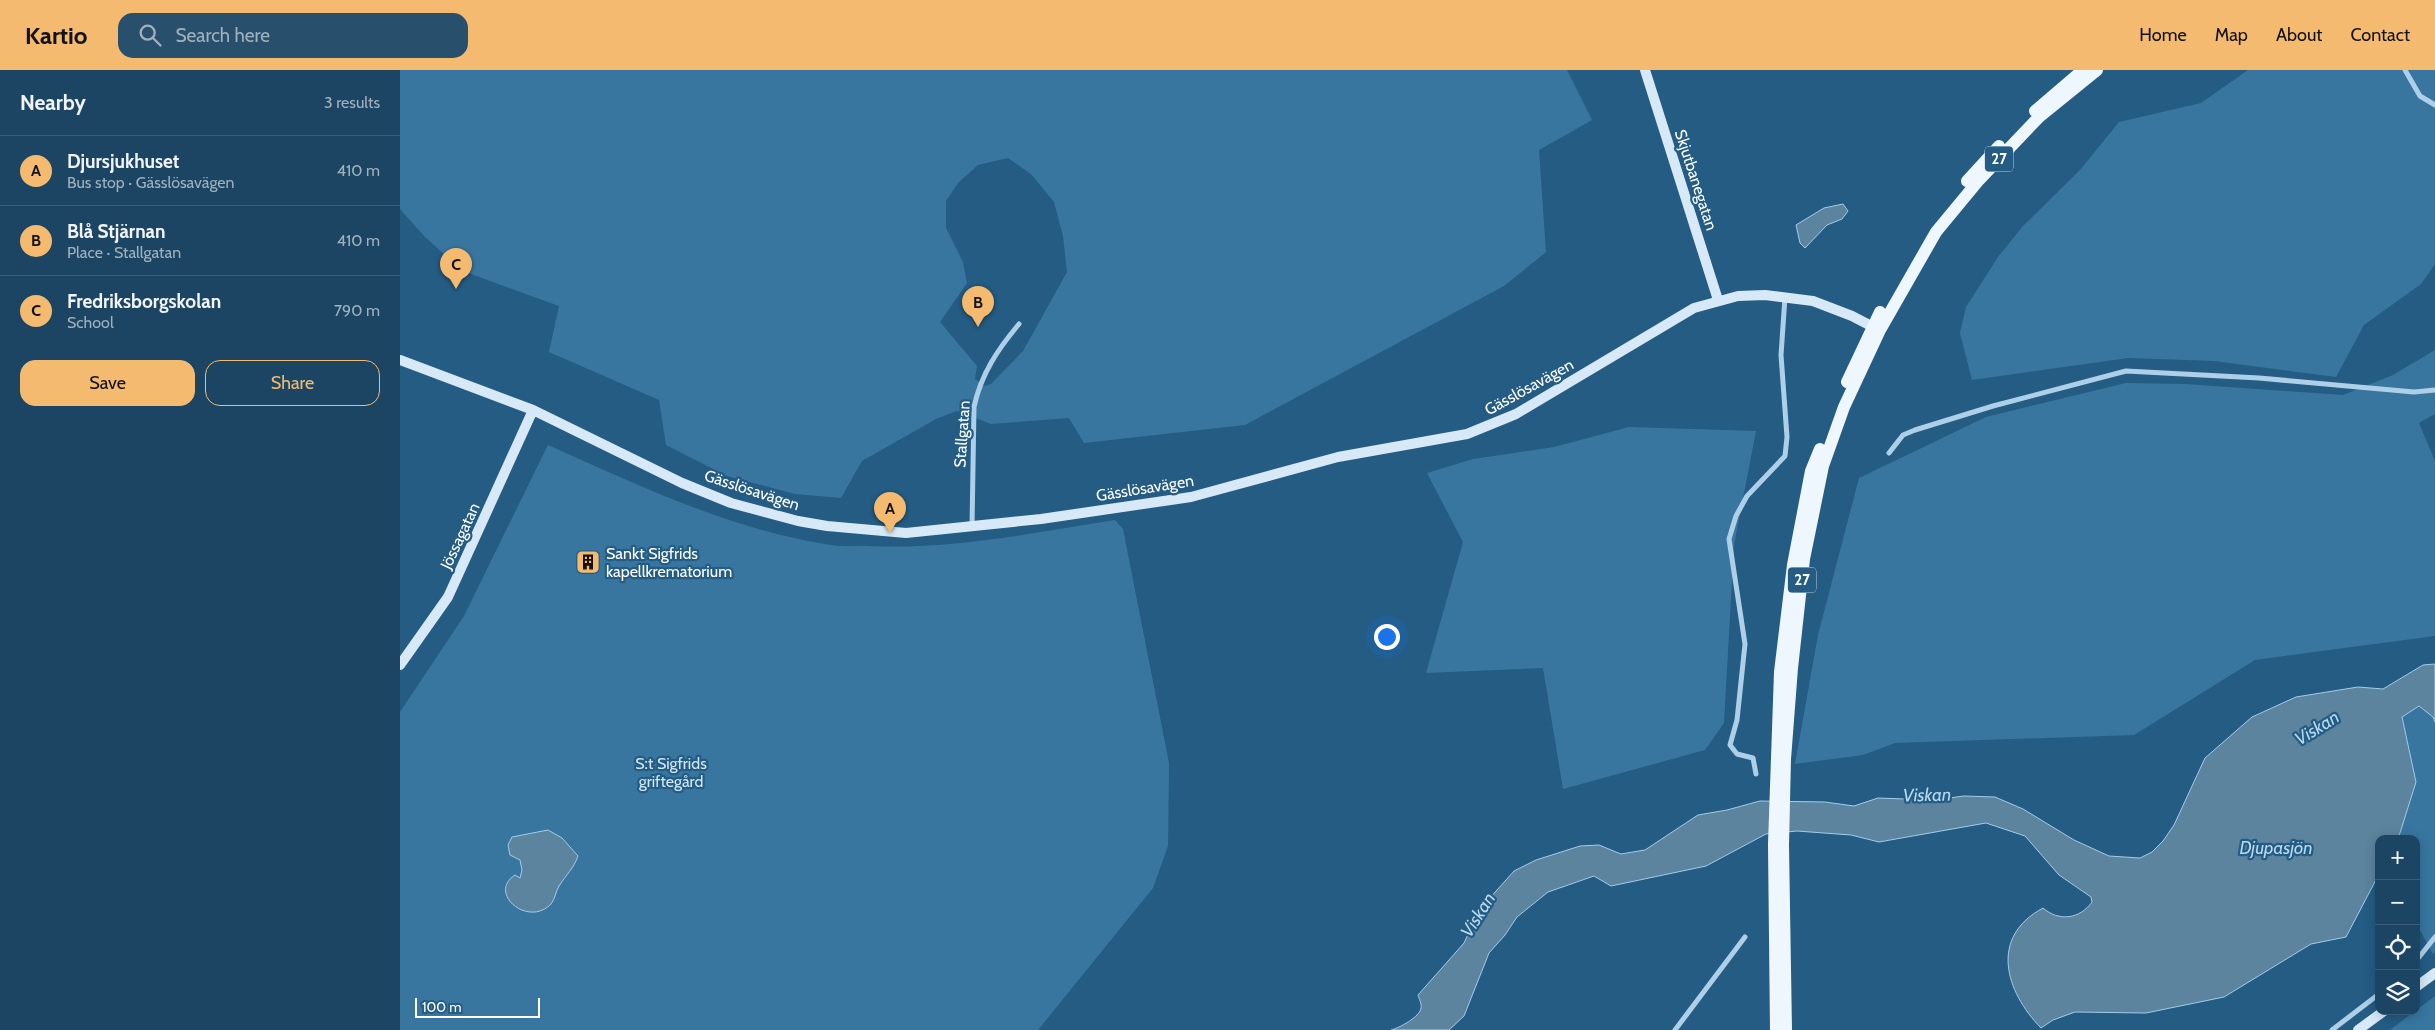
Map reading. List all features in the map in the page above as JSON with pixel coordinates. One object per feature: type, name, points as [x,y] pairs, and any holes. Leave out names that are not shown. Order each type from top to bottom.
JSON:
[{"type":"main road","name":"27","points":[[1786,1030],[1780,1008],[1780,759],[1804,559],[1822,466],[1876,328],[1922,242],[1979,167],[2052,95],[2083,70]]},
{"type":"main road","name":"27","points":[[1876,328],[1936,232],[1973,187],[2039,117],[2097,70]]},
{"type":"main road","points":[[1777,1030],[1780,1008]]},
{"type":"main road","points":[[1780,1008],[1792,1030]]},
{"type":"street","name":"Skjutbanegatan","points":[[1645,70],[1718,300]]},
{"type":"street","points":[[2405,70],[2420,96],[2435,105]]},
{"type":"street","name":"Gässlösavägen","points":[[400,360],[533,410],[690,486],[731,503],[798,522],[890,533],[972,527],[1191,497],[1338,456],[1451,437],[1484,429],[1516,414],[1688,311],[1718,300],[1747,295],[1785,296],[1813,301],[1852,316],[1876,328]]},
{"type":"street","points":[[1756,774],[1753,758],[1737,754],[1730,745],[1737,720],[1745,644],[1729,539],[1736,516],[1746,496],[1785,456],[1787,437],[1781,355],[1785,296]]},
{"type":"street","name":"Stallgatan","points":[[972,527],[974,406],[978,388],[995,356],[1019,324]]},
{"type":"street","points":[[1889,453],[1902,435],[1915,430],[1993,406],[2126,371],[2259,378],[2414,392],[2435,390]]},
{"type":"street","name":"Jössagatan","points":[[400,666],[448,597],[533,410]]},
{"type":"street","points":[[1675,1030],[1745,937]]},
{"type":"street","points":[[2420,956],[2435,937]]},
{"type":"street","points":[[2420,984],[2435,973]]},
{"type":"street","points":[[2332,1030],[2375,997]]},
{"type":"street","points":[[2358,1030],[2379,1015]]},
{"type":"green space","points":[[400,70],[1567,70],[1592,120],[1539,150],[1546,252],[1504,286],[1245,425],[1084,443],[1069,418],[991,424],[957,411],[936,419],[862,461],[841,498],[795,494],[727,476],[666,445],[659,400],[549,352],[559,306],[463,271],[425,237],[400,209]],"holes":[[[1008,158],[1031,174],[1054,202],[1063,236],[1067,272],[1023,351],[991,384],[985,386],[975,379],[977,366],[940,322],[967,283],[963,262],[946,228],[946,201],[958,183],[978,165]]]},
{"type":"green space","points":[[2248,70],[2435,70],[2435,264],[2421,284],[2364,325],[2336,377],[2214,361],[2128,358],[1972,380],[1960,333],[1966,307],[1998,257],[2023,226],[2080,170],[2119,122],[2201,103]]},
{"type":"green space","points":[[2435,350],[2435,414],[2419,423],[2435,461],[2435,636],[2255,660],[2134,735],[1895,743],[1863,755],[1795,764],[1818,635],[1859,478],[1986,417],[2126,383],[2186,384],[2343,395],[2393,375]]},
{"type":"green space","points":[[1629,427],[1756,431],[1734,545],[1724,723],[1705,750],[1563,789],[1543,668],[1426,673],[1463,542],[1427,473],[1473,459],[1554,447]]},
{"type":"green space","name":"S:t Sigfrids griftegård","points":[[548,445],[649,490],[718,516],[789,537],[830,545],[897,547],[960,543],[1115,520],[1123,529],[1169,763],[1168,846],[1153,888],[1038,1030],[400,1030],[400,712],[464,616]]},
{"type":"green space","points":[[2419,706],[2433,717],[2435,722],[2435,952],[2433,954],[2420,930],[2420,835],[2399,835],[2416,782],[2402,717]]},
{"type":"green space","points":[[2435,996],[2435,1030],[2390,1030],[2410,1015],[2420,1015],[2420,1007]]},
{"type":"water","points":[[1843,204],[1848,211],[1842,219],[1827,225],[1805,248],[1800,243],[1796,225],[1824,208]]},
{"type":"water","name":"Djupasjön","points":[[2435,664],[2435,722],[2433,717],[2419,706],[2402,717],[2416,782],[2399,835],[2375,835],[2375,882],[2346,937],[2311,944],[2224,997],[2146,1013],[2075,1012],[2053,1020],[2041,1028],[2019,998],[2012,981],[2008,965],[2009,949],[2015,934],[2026,920],[2043,908],[2056,915],[2069,917],[2087,908],[2092,902],[2091,897],[2059,875],[2025,836],[1986,823],[1879,842],[1851,835],[1797,831],[1766,834],[1706,866],[1611,886],[1594,876],[1548,892],[1517,917],[1505,935],[1489,953],[1464,1016],[1449,1030],[1391,1030],[1409,1022],[1420,1011],[1421,1005],[1418,995],[1464,943],[1480,909],[1514,871],[1536,860],[1580,846],[1599,845],[1621,854],[1645,850],[1698,815],[1727,810],[1760,801],[1825,802],[1854,806],[1878,798],[1934,800],[1964,796],[1995,797],[2023,809],[2074,840],[2109,856],[2140,858],[2152,852],[2163,841],[2174,825],[2205,758],[2252,717],[2296,697],[2358,687],[2383,689],[2423,665]]},
{"type":"water","points":[[548,830],[562,838],[578,856],[559,886],[551,904],[542,910],[532,912],[522,910],[508,898],[506,890],[508,882],[515,875],[520,878],[522,870],[520,860],[510,855],[508,845],[512,837]]},
{"type":"place","name":"Fredriksborgskolan","points":[[456,289]]},
{"type":"place","name":"Blå Stjärnan","points":[[978,327]]},
{"type":"place","name":"Djursjukhuset","points":[[890,533]]},
{"type":"place","name":"Sankt Sigfrids kapellkrematorium","points":[[588,562]]},
{"type":"water label","name":"Viskan","points":[[2317,728]]},
{"type":"water label","name":"Viskan","points":[[1927,795]]},
{"type":"water label","name":"Viskan","points":[[1478,915]]}]
